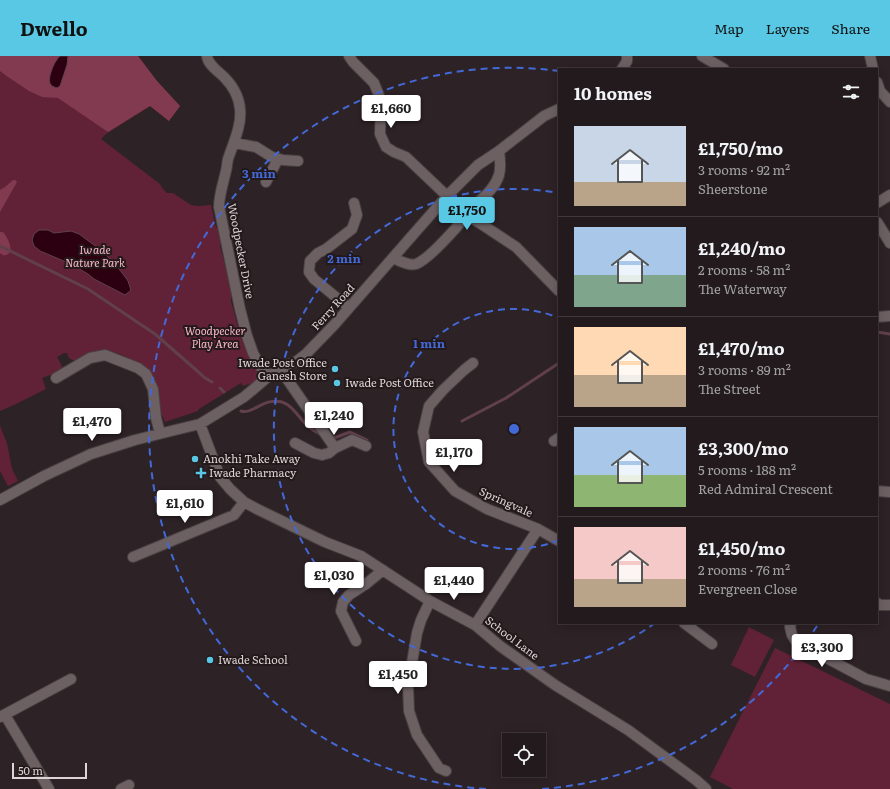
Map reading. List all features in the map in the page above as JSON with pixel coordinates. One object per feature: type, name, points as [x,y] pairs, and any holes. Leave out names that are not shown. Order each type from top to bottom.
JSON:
[{"type":"street","points":[[349,56],[374,83],[380,101],[380,134],[386,147],[406,158],[448,196]]},
{"type":"street","points":[[622,68],[627,56]]},
{"type":"street","points":[[702,56],[722,68]]},
{"type":"street","name":"Woodpecker Drive","points":[[208,60],[231,86],[236,94],[240,109],[235,143],[228,161],[219,199],[219,207],[247,336],[253,353],[260,366],[269,376]]},
{"type":"street","points":[[878,88],[890,102]]},
{"type":"street","name":"Ferry Road","points":[[0,500],[44,476],[91,454],[200,424],[244,397],[269,376],[297,361],[306,354],[335,324],[478,164],[499,151],[544,116],[558,109]]},
{"type":"street","points":[[235,143],[256,147],[278,159],[298,161]]},
{"type":"street","points":[[393,258],[406,263],[414,264],[425,259],[455,229],[466,214],[480,202],[494,186],[499,174],[499,151]]},
{"type":"street","points":[[266,182],[278,159]]},
{"type":"street","points":[[878,202],[890,195]]},
{"type":"street","points":[[348,308],[314,279],[309,272],[310,261],[318,253],[326,249],[352,229],[358,215],[354,204]]},
{"type":"street","points":[[466,214],[516,247],[558,290]]},
{"type":"street","points":[[878,224],[890,243]]},
{"type":"street","points":[[878,317],[890,316]]},
{"type":"street","points":[[56,378],[90,358],[105,355],[138,368],[146,374],[153,389],[156,418],[160,434]]},
{"type":"street","name":"Springvale","points":[[473,363],[443,390],[429,406],[423,432],[429,462],[455,490],[487,509],[538,529],[558,540]]},
{"type":"street","points":[[280,369],[330,441],[329,453],[322,455],[314,453],[295,443]]},
{"type":"street","name":"School Lane","points":[[200,424],[220,477],[230,490],[244,502],[325,542],[361,556],[430,601],[475,625],[500,646],[555,684],[628,730],[706,789]]},
{"type":"street","points":[[330,441],[352,440],[366,446]]},
{"type":"street","points":[[878,491],[890,492]]},
{"type":"street","points":[[133,557],[234,515],[244,502]]},
{"type":"street","points":[[475,625],[538,529]]},
{"type":"street","points":[[356,641],[341,611],[343,602],[349,595],[366,584],[382,570]]},
{"type":"street","points":[[430,601],[417,633],[408,686],[409,711],[417,735],[439,768],[446,771]]},
{"type":"street","points":[[878,604],[890,605]]},
{"type":"street","points":[[685,624],[712,644]]},
{"type":"street","points":[[791,624],[792,635],[795,640],[804,647],[866,679],[890,686]]},
{"type":"street","points":[[49,789],[2,716],[71,679]]},
{"type":"green space","name":"Iwade Nature Park","points":[[0,56],[138,56],[157,81],[180,106],[169,121],[150,106],[106,134],[101,139],[160,184],[167,193],[173,193],[191,205],[211,205],[231,289],[231,301],[241,338],[260,373],[256,381],[243,386],[241,383],[198,411],[165,422],[160,411],[156,384],[151,374],[139,364],[122,355],[107,350],[86,354],[74,361],[69,358],[67,353],[64,353],[57,357],[62,366],[61,371],[42,378],[46,389],[0,411]]},
{"type":"green space","points":[[0,426],[7,443],[12,469],[18,481],[8,486],[0,471]]},
{"type":"green space","points":[[749,627],[774,640],[755,677],[731,665]]},
{"type":"green space","points":[[775,648],[890,704],[890,789],[733,789],[710,777]]},
{"type":"shaded area","points":[[0,56],[138,56],[157,81],[180,106],[169,121],[150,106],[108,132],[58,98],[42,97],[29,91],[8,77],[0,71]]},
{"type":"shaded area","points":[[60,56],[68,56],[67,65],[60,86],[57,88],[51,85],[50,74]]},
{"type":"shaded area","points":[[13,180],[17,182],[0,212],[0,190]]},
{"type":"shaded area","points":[[39,230],[48,230],[54,233],[71,231],[79,234],[102,251],[115,264],[128,281],[131,290],[125,295],[94,279],[71,264],[40,251],[34,246],[32,240],[34,234]]},
{"type":"shaded area","points":[[0,232],[5,234],[10,244],[9,254],[3,255],[0,253]]},
{"type":"waterway","points":[[0,246],[88,289],[155,334],[205,378],[212,382]]},
{"type":"waterway","points":[[878,332],[890,334]]},
{"type":"waterway","points":[[462,421],[506,398],[558,364]]},
{"type":"waterway","points":[[220,388],[224,392]]},
{"type":"waterway","points":[[241,411],[250,411],[270,402],[282,402],[290,406],[305,424],[322,435]]},
{"type":"waterway","points":[[331,437],[334,438],[350,432],[367,440]]},
{"type":"place","name":"Iwade Post Office Ganesh Store","points":[[335,369]]},
{"type":"place","name":"Iwade Post Office","points":[[337,383]]},
{"type":"place","name":"Anokhi Take Away","points":[[195,459]]},
{"type":"place","name":"Iwade Pharmacy","points":[[201,473]]},
{"type":"place","name":"Iwade School","points":[[210,660]]},
{"type":"park label","name":"Woodpecker Play Area","points":[[215,337]]}]
